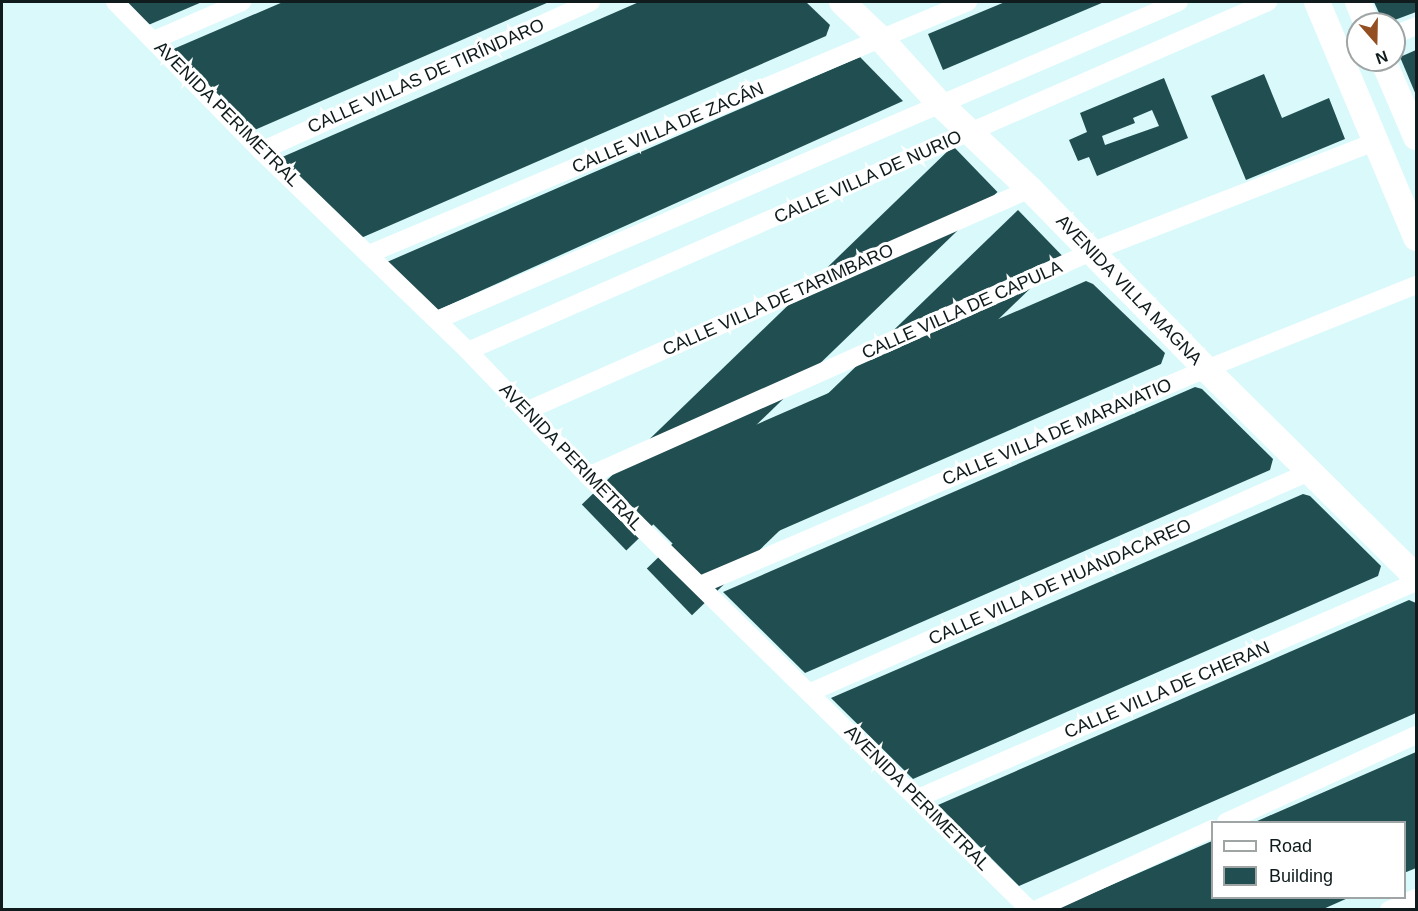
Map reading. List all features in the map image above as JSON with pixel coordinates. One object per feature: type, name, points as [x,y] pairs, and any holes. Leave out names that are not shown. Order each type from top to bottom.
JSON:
[{"type":"street","name":"AVENIDA PERIMETRAL","points":[[115,2],[261,151],[468,351],[588,476],[1030,909]]},
{"type":"street","points":[[154,40],[242,2]]},
{"type":"street","name":"CALLE VILLAS DE TIRÍNDARO","points":[[261,151],[591,2]]},
{"type":"street","name":"AVENIDA VILLA MAGNA","points":[[842,2],[881,39],[940,104],[1030,189],[1308,472],[1416,577]]},
{"type":"street","name":"CALLE VILLA DE ZACÁN","points":[[369,254],[968,2]]},
{"type":"street","name":"CALLE VILLA DE NURIO","points":[[437,320],[1179,2]]},
{"type":"street","name":"CALLE VILLA DE NURIO","points":[[468,351],[1268,2]]},
{"type":"street","points":[[1317,2],[1416,238]]},
{"type":"street","points":[[1389,72],[1414,125]]},
{"type":"street","name":"CALLE VILLA DE CAPULA","points":[[588,476],[1091,252],[1375,142]]},
{"type":"street","name":"CALLE VILLA DE TARIMBARO","points":[[526,411],[1030,189]]},
{"type":"street","name":"CALLE VILLA DE MARAVATIO","points":[[700,585],[1206,369],[1416,285]]},
{"type":"street","name":"CALLE VILLA DE HUANDACAREO","points":[[811,692],[1308,472]]},
{"type":"street","name":"CALLE VILLA DE CHERAN","points":[[918,798],[1416,582]]},
{"type":"street","points":[[1228,821],[1416,735]]},
{"type":"street","points":[[1035,909],[1211,828]]},
{"type":"street","points":[[1389,909],[1416,898]]},
{"type":"building","points":[[122,2],[202,2],[146,26]]},
{"type":"building","points":[[283,2],[549,2],[252,131],[171,50]]},
{"type":"building","points":[[639,2],[806,2],[830,25],[826,36],[361,238],[280,158]]},
{"type":"building","points":[[1005,2],[1104,2],[943,70],[928,34]]},
{"type":"building","points":[[1374,2],[1416,2],[1416,12],[1406,16],[1406,12],[1379,12]]},
{"type":"building","points":[[1416,50],[1416,95],[1406,71],[1406,54]]},
{"type":"building","points":[[860,57],[903,101],[436,311],[387,262]]},
{"type":"building","points":[[1264,74],[1282,118],[1329,98],[1345,139],[1246,180],[1211,96]]},
{"type":"building","points":[[1164,78],[1188,138],[1097,176],[1089,157],[1078,161],[1069,140],[1087,132],[1080,113]],"holes":[[[1152,110],[1159,126],[1105,145],[1102,136],[1135,123],[1133,118]]]},
{"type":"building","points":[[953,146],[997,192],[626,550],[582,504]]},
{"type":"building","points":[[1018,210],[1063,257],[692,615],[647,568]]},
{"type":"building","points":[[1086,281],[1093,284],[1165,353],[1161,364],[696,567],[615,486]]},
{"type":"building","points":[[1195,387],[1202,389],[1273,459],[1270,470],[805,673],[723,592]]},
{"type":"building","points":[[1303,494],[1310,496],[1381,566],[1378,576],[913,779],[831,698]]},
{"type":"building","points":[[1409,600],[1416,603],[1416,713],[1019,886],[938,805]]},
{"type":"building","points":[[1416,752],[1416,868],[1406,872],[1406,821],[1257,821]]},
{"type":"building","points":[[1211,841],[1211,899],[1346,899],[1321,910],[1054,910]]}]
